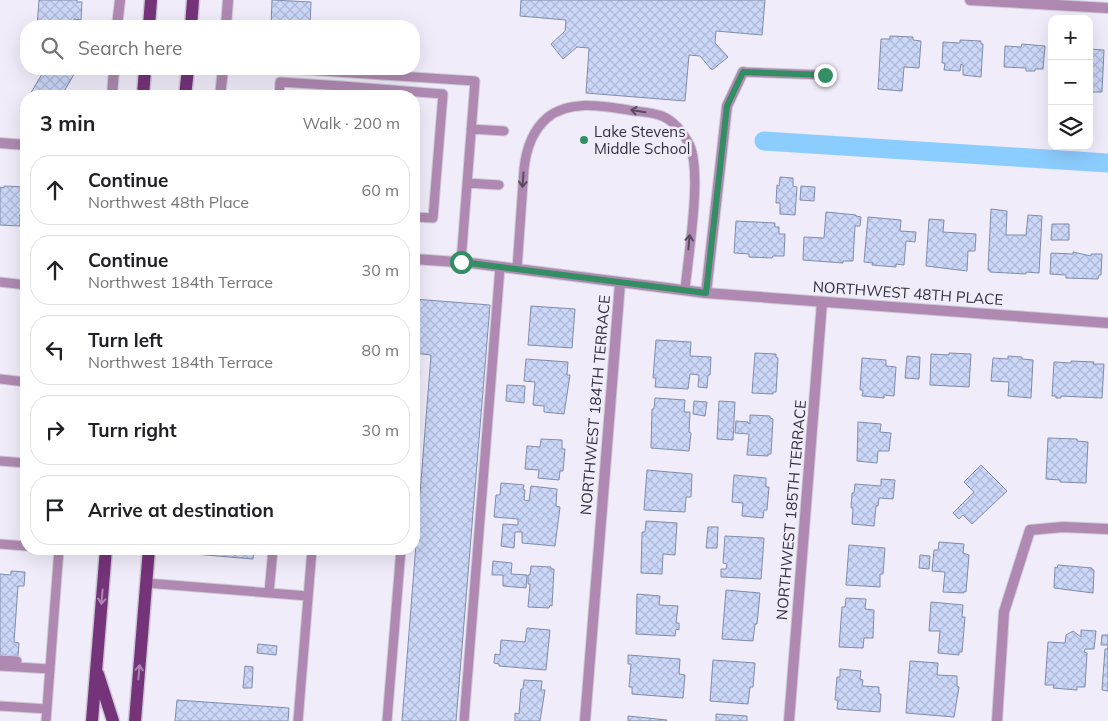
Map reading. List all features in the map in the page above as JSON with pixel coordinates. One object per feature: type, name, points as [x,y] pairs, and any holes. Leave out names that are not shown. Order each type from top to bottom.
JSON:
[{"type":"main road","points":[[149,20],[151,0]]},
{"type":"main road","points":[[191,20],[193,0]]},
{"type":"main road","points":[[143,90],[145,75]]},
{"type":"main road","points":[[186,90],[187,75]]},
{"type":"main road","points":[[92,721],[105,555]]},
{"type":"main road","points":[[135,721],[148,555]]},
{"type":"main road","points":[[96,666],[113,721]]},
{"type":"street","points":[[118,20],[120,0]]},
{"type":"street","points":[[226,20],[228,0]]},
{"type":"street","points":[[970,0],[1076,3],[1108,8]]},
{"type":"street","points":[[706,293],[727,106],[743,72]]},
{"type":"street","points":[[112,90],[114,75]]},
{"type":"street","points":[[221,90],[222,75]]},
{"type":"street","points":[[0,143],[20,144]]},
{"type":"street","points":[[420,259],[461,262],[620,283]]},
{"type":"street","name":"NORTHWEST 184TH TERRACE","points":[[585,721],[620,283],[706,293]]},
{"type":"street","name":"NORTHWEST 48TH PLACE","points":[[706,293],[1108,323]]},
{"type":"street","name":"NORTHWEST 185TH TERRACE","points":[[789,721],[822,302]]},
{"type":"street","points":[[997,721],[1004,612],[1030,530],[1063,527],[1108,528]]},
{"type":"lane","points":[[743,72],[825,75]]},
{"type":"lane","points":[[382,75],[475,81],[461,262]]},
{"type":"lane","points":[[279,90],[280,82],[392,90]]},
{"type":"lane","points":[[342,86],[342,90]]},
{"type":"lane","points":[[420,92],[443,94],[433,218],[420,217]]},
{"type":"lane","points":[[517,269],[524,169],[526,154],[531,140],[539,127],[560,110],[592,105],[663,116],[680,130],[691,149],[694,180],[685,290]]},
{"type":"lane","points":[[471,129],[504,131]]},
{"type":"lane","points":[[467,183],[499,184]]},
{"type":"lane","points":[[464,721],[500,267]]},
{"type":"lane","points":[[0,282],[20,284]]},
{"type":"lane","points":[[0,379],[20,381]]},
{"type":"lane","points":[[0,461],[20,463]]},
{"type":"lane","points":[[0,544],[20,546]]},
{"type":"lane","points":[[46,721],[59,555]]},
{"type":"lane","points":[[269,593],[273,555]]},
{"type":"lane","points":[[298,721],[311,555]]},
{"type":"lane","points":[[386,721],[400,555]]},
{"type":"lane","points":[[146,583],[308,596]]},
{"type":"lane","points":[[0,660],[18,661],[27,668]]},
{"type":"lane","points":[[0,666],[50,669]]},
{"type":"lane","points":[[0,706],[47,709]]},
{"type":"building","points":[[39,0],[77,0],[77,2],[82,2],[81,20],[37,20]]},
{"type":"building","points":[[272,0],[311,2],[310,20],[271,20]]},
{"type":"building","points":[[521,0],[765,0],[762,35],[716,31],[715,43],[728,57],[712,70],[700,56],[689,55],[685,101],[586,93],[589,48],[577,47],[563,59],[551,44],[565,31],[566,20],[520,16]]},
{"type":"building","points":[[890,36],[913,37],[913,40],[921,41],[919,68],[904,67],[902,91],[878,89],[881,39],[890,39]]},
{"type":"building","points":[[960,40],[981,41],[981,44],[983,44],[981,77],[963,75],[963,65],[961,64],[960,71],[944,70],[945,63],[942,63],[943,42],[960,43]]},
{"type":"building","points":[[1022,44],[1045,46],[1043,69],[1026,71],[1026,68],[1004,67],[1005,46],[1021,47]]},
{"type":"building","points":[[1093,49],[1104,50],[1102,92],[1093,92]]},
{"type":"building","points":[[41,75],[74,75],[65,90],[33,90]]},
{"type":"building","points":[[780,177],[793,178],[793,186],[797,187],[795,215],[780,214],[780,203],[776,203],[777,185],[779,186]]},
{"type":"building","points":[[4,186],[20,187],[20,226],[0,225],[0,187],[4,188]]},
{"type":"building","points":[[801,186],[815,187],[814,201],[800,200]]},
{"type":"building","points":[[991,209],[1007,211],[1006,235],[1026,235],[1028,215],[1042,216],[1039,273],[990,272],[988,270]]},
{"type":"building","points":[[826,212],[861,217],[860,226],[855,226],[853,261],[843,261],[843,263],[803,260],[804,237],[824,238]]},
{"type":"building","points":[[868,217],[901,220],[900,231],[916,232],[915,242],[906,241],[904,265],[896,264],[896,267],[872,265],[873,263],[864,262]]},
{"type":"building","points":[[929,219],[944,220],[943,232],[976,234],[975,251],[968,251],[967,271],[926,266]]},
{"type":"building","points":[[736,221],[775,223],[775,227],[779,227],[779,234],[785,234],[784,256],[773,256],[772,258],[749,257],[749,254],[734,253]]},
{"type":"building","points":[[1052,224],[1069,224],[1069,240],[1051,240]]},
{"type":"building","points":[[1073,252],[1091,256],[1091,254],[1102,254],[1101,275],[1099,275],[1098,279],[1066,278],[1066,275],[1050,274],[1051,253],[1073,254]]},
{"type":"building","points":[[420,299],[490,305],[456,721],[402,721],[415,555],[420,555],[420,494],[431,355],[420,354]]},
{"type":"building","points":[[531,306],[575,309],[572,348],[528,345]]},
{"type":"building","points":[[656,340],[691,342],[690,356],[711,357],[707,388],[698,387],[699,375],[690,374],[688,389],[655,387],[656,378],[653,378]]},
{"type":"building","points":[[755,353],[776,354],[778,358],[776,392],[773,392],[773,394],[752,393]]},
{"type":"building","points":[[949,353],[971,354],[969,387],[930,385],[931,354],[949,355]]},
{"type":"building","points":[[907,356],[920,357],[919,379],[905,378]]},
{"type":"building","points":[[1008,356],[1033,360],[1031,398],[1008,396],[1009,382],[991,381],[993,358],[1008,359]]},
{"type":"building","points":[[862,358],[886,360],[886,366],[896,367],[894,396],[884,395],[884,398],[862,396],[863,390],[860,390]]},
{"type":"building","points":[[526,359],[568,362],[567,375],[570,375],[564,414],[544,412],[544,406],[533,405],[535,382],[524,381]]},
{"type":"building","points":[[1071,361],[1104,364],[1102,398],[1061,396],[1061,398],[1056,398],[1056,396],[1052,396],[1054,362],[1071,363]]},
{"type":"building","points":[[507,385],[525,386],[524,403],[506,401]]},
{"type":"building","points":[[655,398],[685,400],[684,412],[690,412],[689,432],[691,433],[689,451],[651,448],[652,409],[654,409]]},
{"type":"building","points":[[694,401],[707,402],[705,416],[693,414]]},
{"type":"building","points":[[719,401],[735,402],[733,440],[717,439]]},
{"type":"building","points":[[750,415],[770,416],[773,419],[771,454],[768,454],[768,456],[747,455],[749,434],[735,433],[736,421],[748,422],[750,424]]},
{"type":"building","points":[[858,422],[881,424],[880,432],[891,433],[889,451],[878,451],[877,463],[857,461]]},
{"type":"building","points":[[1048,438],[1077,439],[1077,441],[1088,442],[1086,483],[1060,482],[1060,480],[1046,479]]},
{"type":"building","points":[[541,439],[562,440],[562,449],[565,449],[563,471],[560,471],[559,480],[538,478],[539,470],[525,469],[527,446],[540,447]]},
{"type":"building","points":[[981,465],[1007,491],[972,524],[963,515],[959,519],[953,513],[974,492],[964,482]]},
{"type":"building","points":[[647,470],[692,474],[691,497],[686,497],[685,512],[644,510]]},
{"type":"building","points":[[734,475],[766,478],[766,487],[769,487],[767,510],[764,510],[763,518],[742,516],[743,503],[732,502]]},
{"type":"building","points":[[881,479],[895,480],[893,499],[879,498],[878,506],[876,506],[874,526],[852,524],[852,493],[854,493],[855,484],[881,486]]},
{"type":"building","points":[[501,483],[524,485],[524,500],[529,501],[531,486],[557,489],[556,506],[560,507],[555,546],[522,543],[522,532],[515,532],[514,548],[501,546],[503,524],[518,525],[518,519],[494,517],[496,495],[500,495]]},
{"type":"building","points":[[646,521],[677,523],[675,555],[663,554],[662,574],[641,573],[642,532],[645,532]]},
{"type":"building","points":[[708,527],[718,527],[717,548],[706,548]]},
{"type":"building","points":[[725,536],[764,538],[761,579],[721,577],[721,569],[726,569],[727,564],[723,563]]},
{"type":"building","points":[[939,542],[964,544],[963,553],[969,555],[966,592],[943,592],[945,572],[932,571],[934,550],[938,550]]},
{"type":"building","points":[[849,545],[885,548],[883,574],[880,574],[880,587],[846,585]]},
{"type":"building","points":[[206,555],[253,555],[253,559]]},
{"type":"building","points":[[920,555],[930,556],[929,569],[919,568]]},
{"type":"building","points":[[493,561],[512,563],[511,574],[527,575],[526,588],[503,586],[503,575],[492,575]]},
{"type":"building","points":[[1058,565],[1092,568],[1094,570],[1093,593],[1054,588],[1055,567],[1057,568]]},
{"type":"building","points":[[531,566],[551,567],[551,569],[554,569],[552,606],[550,605],[549,608],[528,607],[530,584],[528,584],[528,575],[530,575]]},
{"type":"building","points":[[11,571],[25,572],[24,586],[18,586],[14,642],[19,643],[18,656],[0,655],[0,574],[11,575]]},
{"type":"building","points":[[726,590],[760,593],[757,624],[755,624],[753,641],[722,639]]},
{"type":"building","points":[[637,594],[660,596],[659,605],[678,606],[676,623],[679,623],[679,630],[676,629],[675,636],[636,634]]},
{"type":"building","points":[[846,598],[866,599],[865,609],[874,610],[873,638],[864,638],[863,648],[839,647],[842,607],[845,607]]},
{"type":"building","points":[[931,602],[963,605],[962,617],[965,617],[962,652],[959,652],[959,655],[938,653],[940,631],[929,631]]},
{"type":"building","points":[[527,628],[550,630],[546,670],[499,666],[499,664],[494,663],[495,654],[500,655],[501,640],[525,642]]},
{"type":"building","points":[[1081,630],[1096,631],[1094,649],[1085,649],[1084,652],[1087,653],[1085,687],[1077,687],[1077,690],[1053,688],[1054,685],[1045,685],[1048,642],[1065,643],[1066,635],[1073,631],[1081,637]]},
{"type":"building","points":[[1102,635],[1108,635],[1108,645],[1101,645]]},
{"type":"building","points":[[258,644],[277,646],[276,655],[257,653]]},
{"type":"building","points":[[1105,649],[1108,649],[1108,691],[1102,690]]},
{"type":"building","points":[[628,655],[680,659],[679,674],[685,675],[683,698],[632,694],[632,687],[629,687],[631,664],[628,664]]},
{"type":"building","points":[[713,660],[755,663],[753,687],[750,687],[748,704],[710,701]]},
{"type":"building","points":[[910,661],[938,663],[937,675],[957,676],[957,686],[959,687],[954,717],[906,713]]},
{"type":"building","points":[[245,666],[253,667],[252,688],[243,688]]},
{"type":"building","points":[[840,669],[861,671],[860,679],[863,680],[862,686],[879,687],[879,694],[881,694],[880,712],[837,709],[838,700],[835,700],[837,677],[840,677]]},
{"type":"building","points":[[524,680],[542,681],[541,690],[545,690],[540,721],[515,721],[515,713],[519,714],[521,689],[523,689]]},
{"type":"building","points":[[177,700],[289,708],[288,721],[175,721]]},
{"type":"building","points":[[716,714],[747,716],[747,721],[716,721]]},
{"type":"building","points":[[628,716],[667,720],[628,721]]},
{"type":"waterway","points":[[764,141],[1108,163]]},
{"type":"place","name":"Lake Stevens Middle School","points":[[584,140]]},
{"type":"route","points":[[461,262],[706,293],[727,106],[743,72],[825,75]]}]
